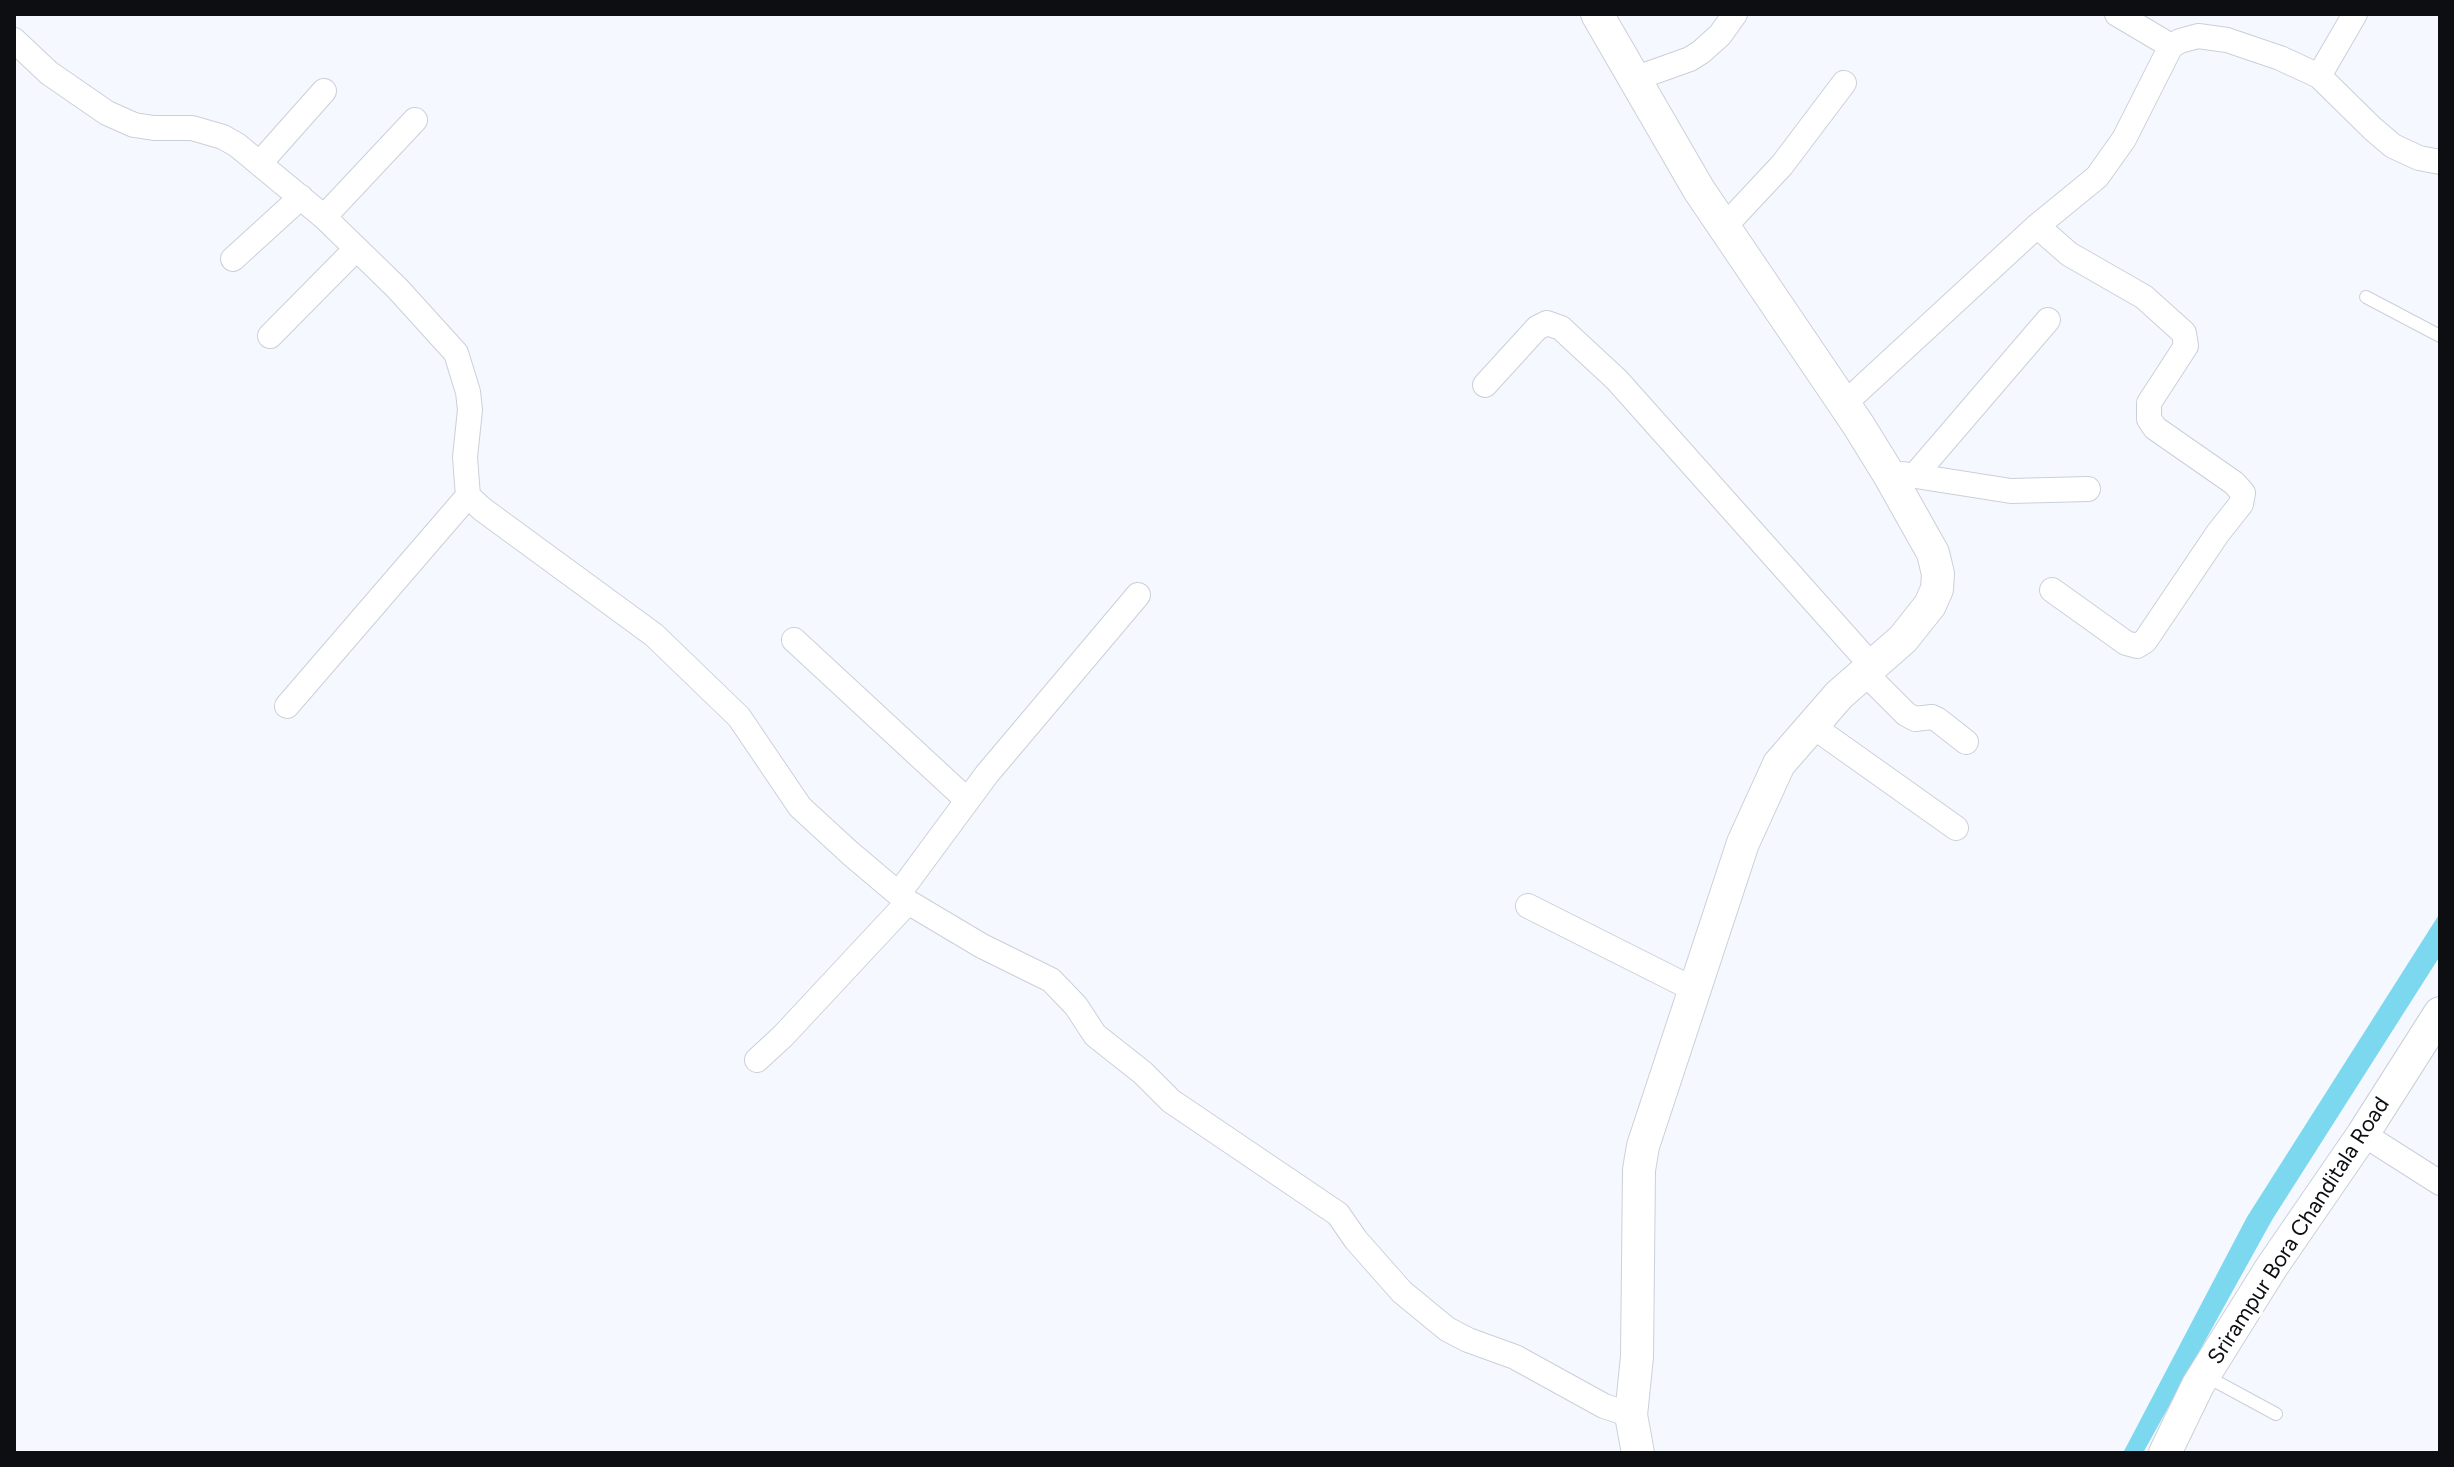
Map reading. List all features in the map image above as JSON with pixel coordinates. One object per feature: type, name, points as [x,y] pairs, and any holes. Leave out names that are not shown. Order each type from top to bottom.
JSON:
[{"type":"street","points":[[1597,14],[1724,227],[1844,404],[1902,474],[1933,553],[1938,574],[1937,589],[1930,605],[1903,639],[1811,725],[1779,764],[1743,843],[1643,1146],[1639,1170],[1637,1357],[1631,1415],[1638,1453]]},
{"type":"street","points":[[1634,79],[1701,52],[1720,35],[1735,14]]},
{"type":"street","points":[[2117,14],[2171,46]]},
{"type":"street","points":[[2319,76],[2355,14]]},
{"type":"street","points":[[1844,404],[2037,226],[2097,177],[2112,160],[2171,46],[2198,36],[2227,40],[2280,58],[2319,76],[2393,146],[2419,158],[2440,162]]},
{"type":"street","points":[[14,40],[49,73],[107,113],[134,125],[192,128],[237,145],[324,217],[397,288],[456,353],[470,410],[465,457],[468,496],[654,635],[739,717],[800,807],[850,853],[904,897],[982,946],[1051,980],[1076,1006],[1095,1035],[1143,1073],[1171,1101],[1338,1214],[1356,1240],[1402,1292],[1447,1329],[1515,1357],[1604,1406],[1631,1415]]},
{"type":"street","points":[[1724,227],[1782,165],[1844,83]]},
{"type":"street","points":[[260,163],[324,91]]},
{"type":"street","points":[[324,217],[415,120]]},
{"type":"street","points":[[233,259],[301,197]]},
{"type":"street","points":[[2037,226],[2069,254],[2144,297],[2184,333],[2186,346],[2149,403],[2149,419],[2155,428],[2234,483],[2243,493],[2241,504],[2141,644],[2126,643],[2052,590]]},
{"type":"street","points":[[270,336],[356,249]]},
{"type":"street","points":[[1902,474],[2048,320]]},
{"type":"street","points":[[1485,385],[1537,328],[1547,323],[1561,328],[1627,390],[1911,718],[1938,720],[1966,742]]},
{"type":"street","points":[[1902,474],[2011,491],[2088,489]]},
{"type":"street","points":[[287,706],[468,496]]},
{"type":"street","points":[[757,1060],[783,1036],[904,897],[967,800],[1138,595]]},
{"type":"street","points":[[794,640],[967,800]]},
{"type":"street","points":[[1811,725],[1956,828]]},
{"type":"street","points":[[1528,906],[1695,990]]},
{"type":"street","name":"Srirampur Bora Chanditala Road","points":[[2165,1453],[2204,1375],[2440,1013]]},
{"type":"street","points":[[2363,1134],[2440,1183]]},
{"type":"lane","points":[[2366,297],[2440,336]]},
{"type":"lane","points":[[2204,1375],[2276,1414]]},
{"type":"water","points":[[2440,913],[2440,956],[2272,1220],[2143,1453],[2123,1453],[2247,1217]]}]
